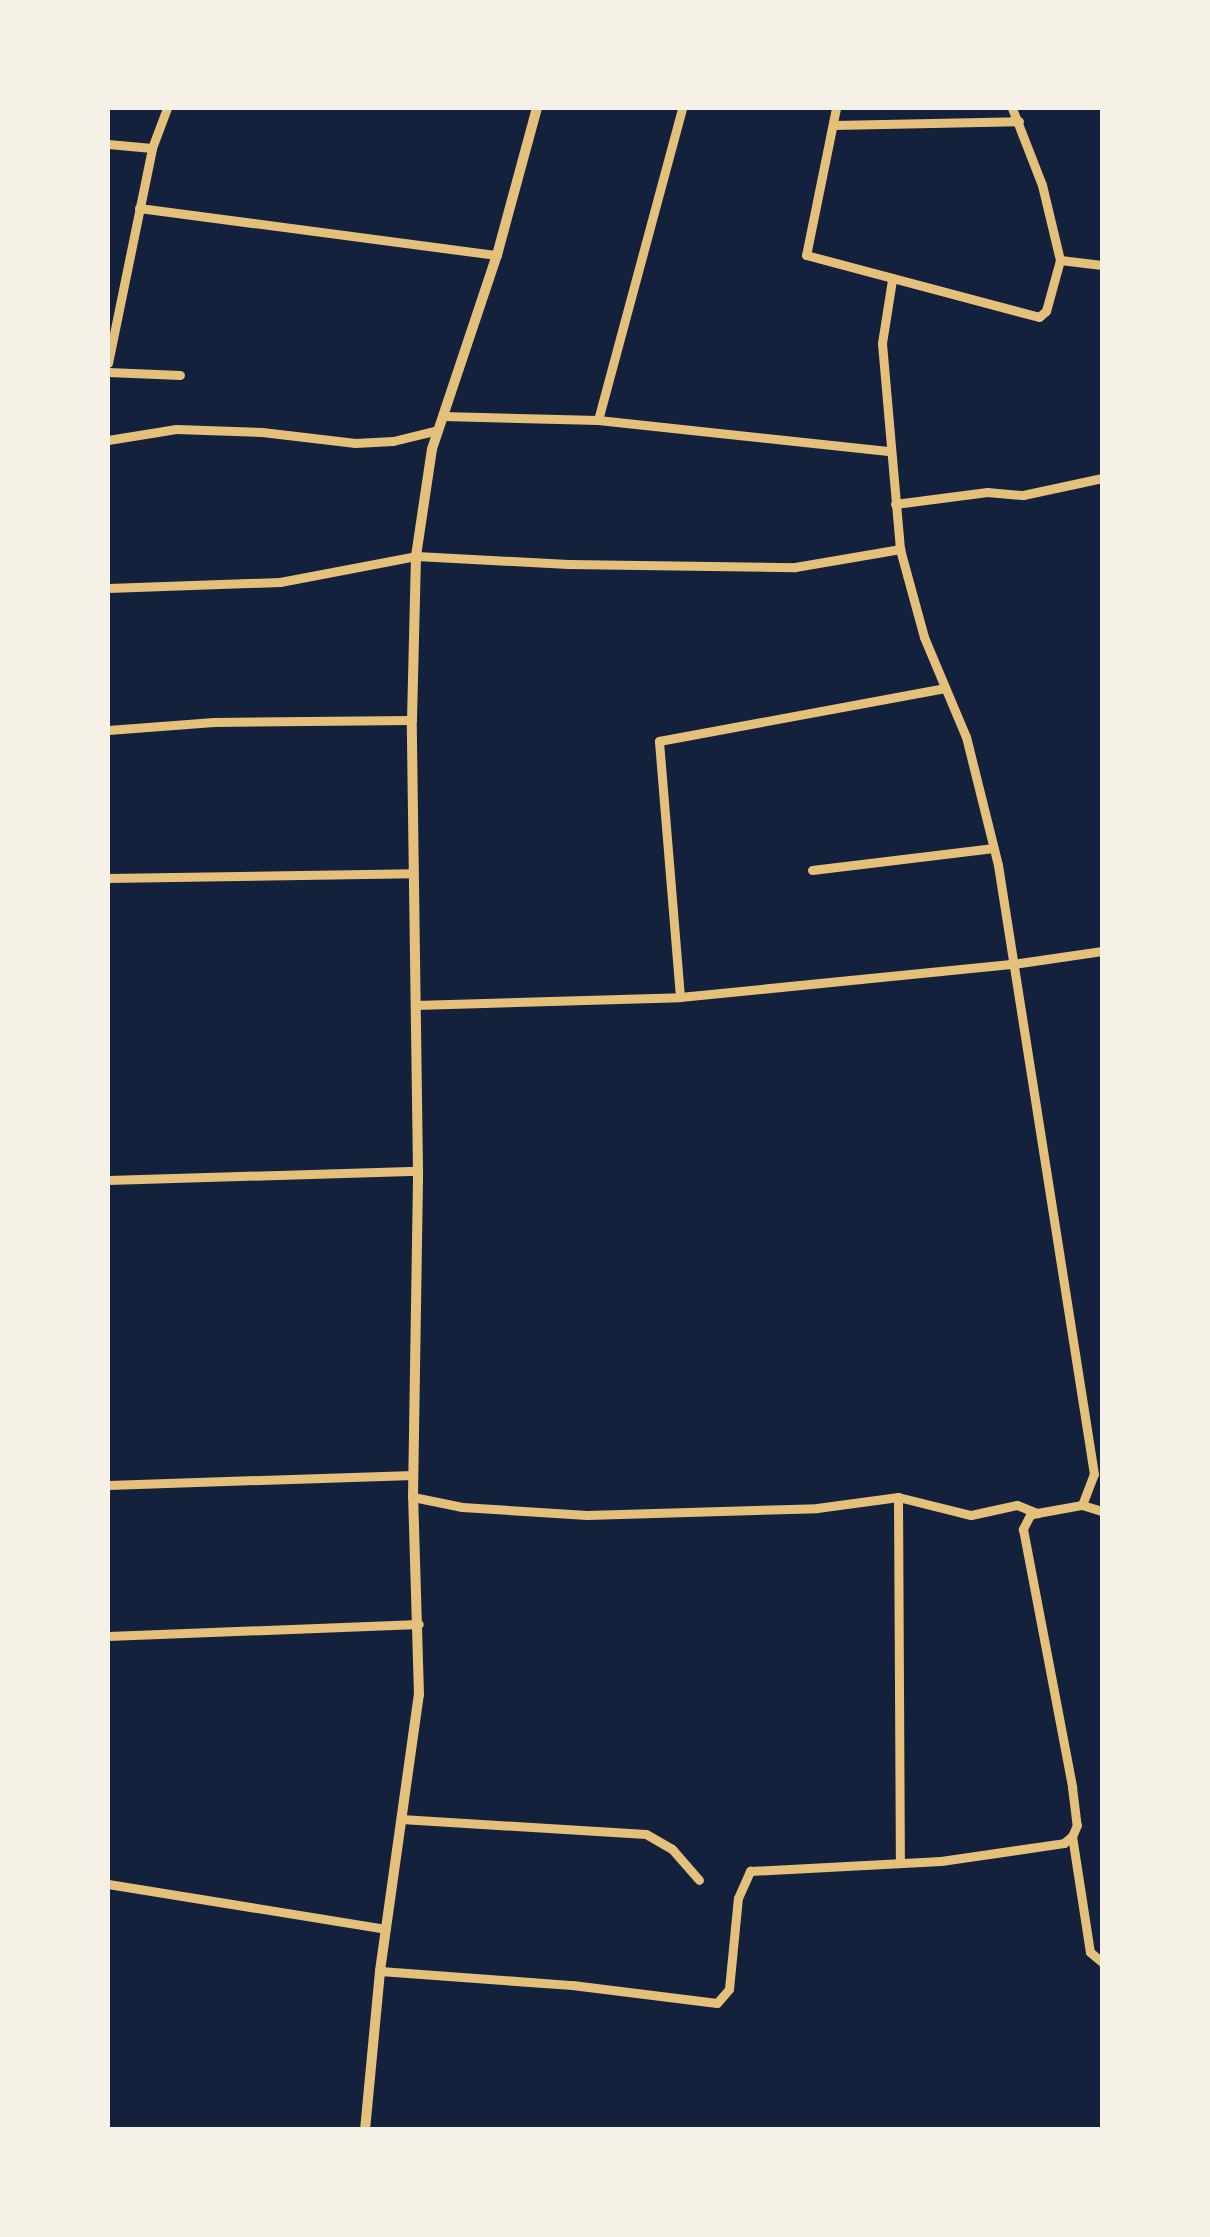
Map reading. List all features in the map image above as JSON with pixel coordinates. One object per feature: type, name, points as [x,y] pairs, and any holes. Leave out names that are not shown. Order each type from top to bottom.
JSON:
[{"type":"street","points":[[108,364],[152,148],[167,108]]},
{"type":"street","points":[[365,2130],[380,1971],[419,1695],[413,1498],[418,1171],[412,720],[416,556],[438,430],[496,255],[533,108]]},
{"type":"street","points":[[598,420],[682,108]]},
{"type":"street","points":[[836,108],[806,255],[1039,317],[1046,312],[1060,260],[1042,186],[1012,108]]},
{"type":"street","points":[[834,125],[1019,120]]},
{"type":"street","points":[[108,144],[152,148]]},
{"type":"street","points":[[139,208],[496,255]]},
{"type":"street","points":[[1060,260],[1102,265]]},
{"type":"street","points":[[892,280],[882,343],[900,549],[924,636],[966,737],[994,848],[1094,1474],[1082,1505]]},
{"type":"street","points":[[108,289],[121,289]]},
{"type":"street","points":[[108,372],[180,375]]},
{"type":"street","points":[[443,416],[598,420],[890,451]]},
{"type":"street","points":[[108,440],[176,429],[262,432],[355,443],[438,430]]},
{"type":"street","points":[[896,504],[988,492],[1023,495],[1102,478]]},
{"type":"street","points":[[108,588],[280,582],[416,556],[795,567],[900,549]]},
{"type":"street","points":[[680,996],[658,741],[945,688]]},
{"type":"street","points":[[108,730],[214,722],[412,720]]},
{"type":"street","points":[[812,870],[994,848]]},
{"type":"street","points":[[108,878],[413,872]]},
{"type":"street","points":[[415,1005],[680,996],[1013,964],[1102,950]]},
{"type":"street","points":[[108,1180],[418,1171]]},
{"type":"street","points":[[108,1485],[413,1475]]},
{"type":"street","points":[[413,1498],[462,1507],[587,1515],[818,1508],[898,1497],[971,1515],[1017,1505],[1038,1512]]},
{"type":"street","points":[[898,1497],[900,1863]]},
{"type":"street","points":[[380,1971],[554,1983],[717,2003],[729,1989],[738,1898],[750,1871],[900,1863],[1064,1844],[1077,1825],[1023,1529],[1030,1515],[1038,1512],[1082,1505],[1102,1511]]},
{"type":"street","points":[[108,1636],[419,1624]]},
{"type":"street","points":[[400,1819],[646,1834],[672,1849],[699,1880]]},
{"type":"street","points":[[1072,1836],[1090,1952],[1102,1962]]},
{"type":"street","points":[[108,1884],[386,1930]]}]
